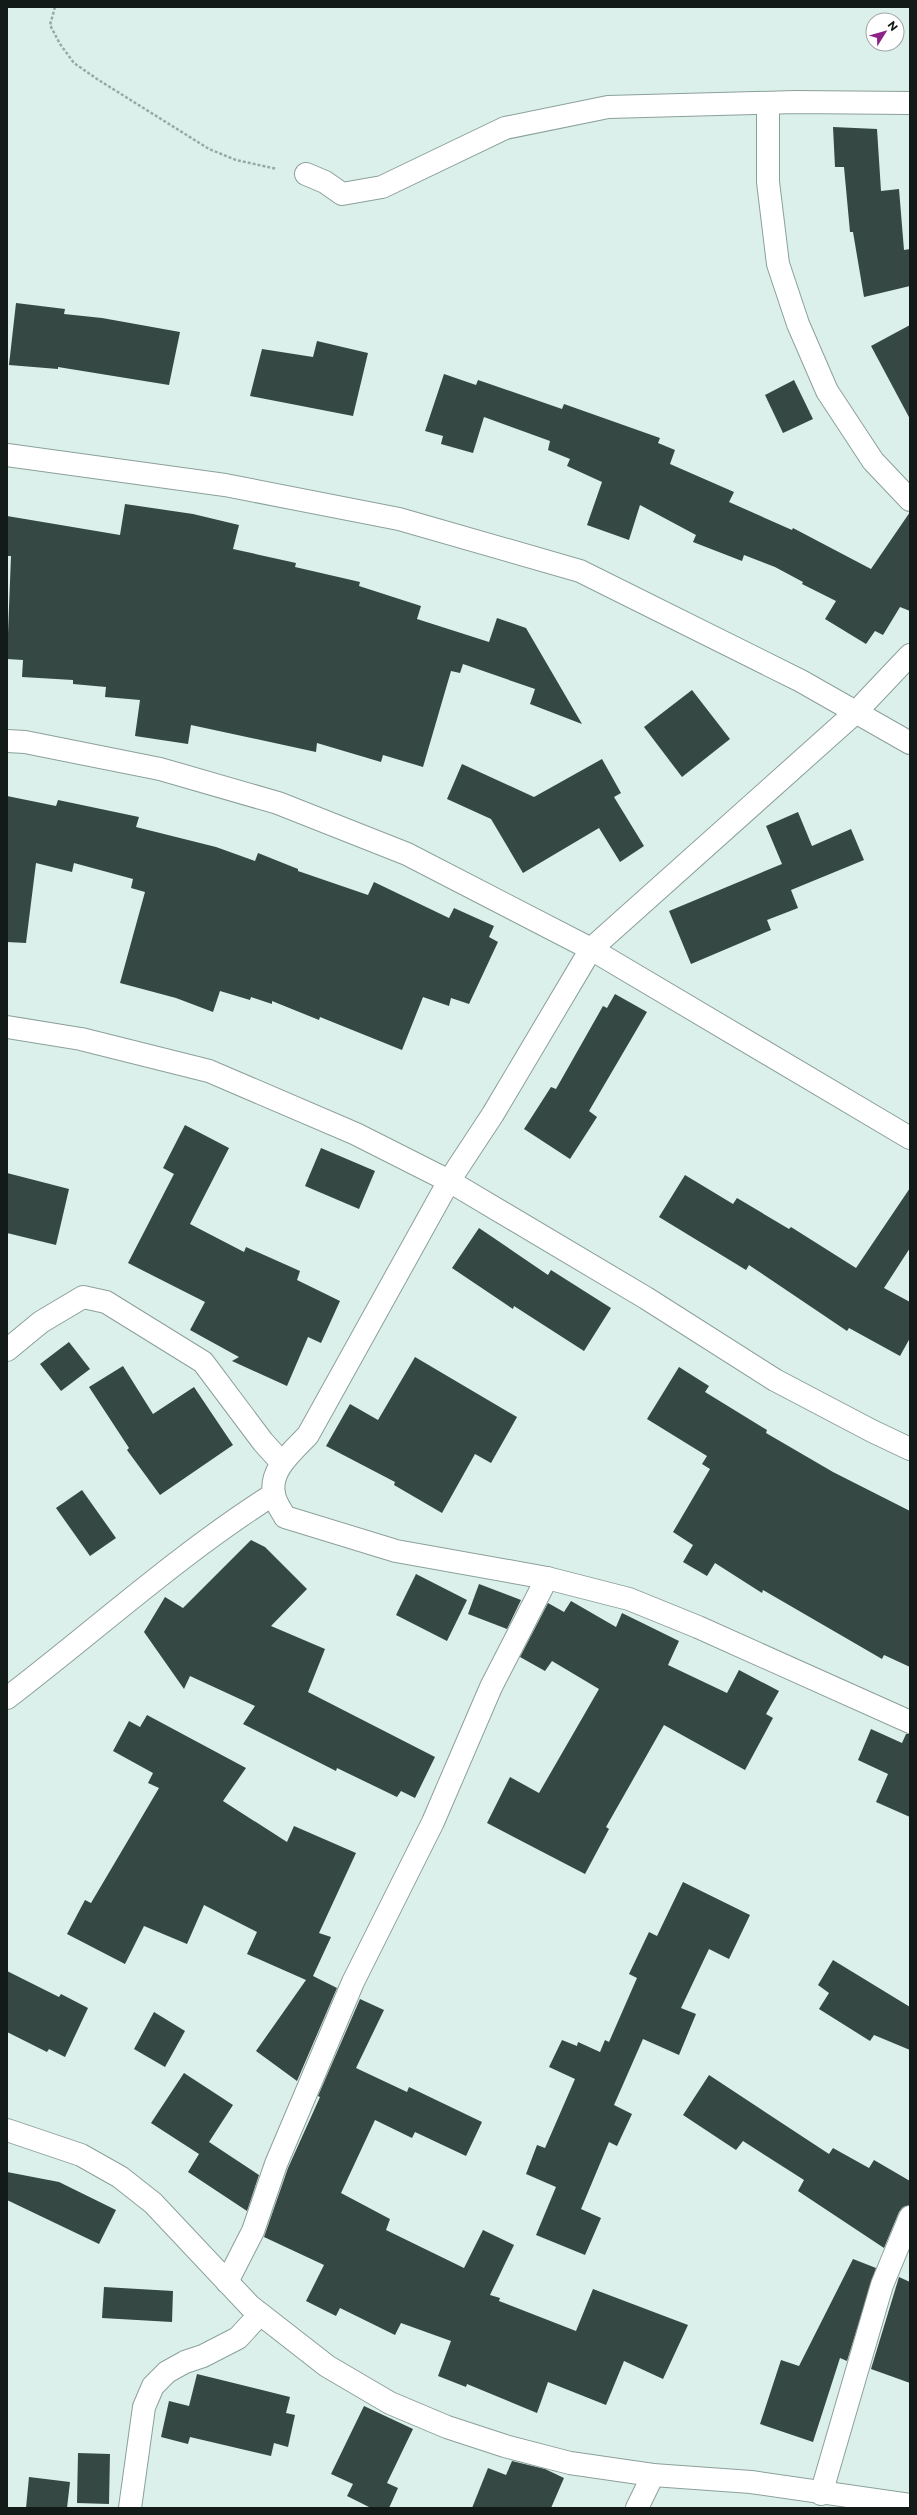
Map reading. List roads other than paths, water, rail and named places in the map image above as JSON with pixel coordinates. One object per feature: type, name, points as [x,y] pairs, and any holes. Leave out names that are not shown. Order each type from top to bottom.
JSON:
[{"type":"street","points":[[306,174],[325,182],[342,194],[382,187],[505,128],[608,107],[768,103],[910,103]]},
{"type":"street","points":[[768,103],[768,182],[778,264],[798,324],[827,391],[873,460],[910,500]]},
{"type":"street","points":[[7,455],[225,485],[400,520],[580,571],[801,681],[910,743]]},
{"type":"street","points":[[910,655],[856,712],[592,948],[493,1114],[449,1181],[308,1435],[282,1463],[275,1475],[274,1494],[285,1517],[396,1551],[547,1578],[629,1599],[698,1627],[910,1722]]},
{"type":"street","points":[[7,741],[25,742],[160,768],[278,803],[407,854],[592,948],[910,1138]]},
{"type":"street","points":[[7,1027],[81,1039],[209,1071],[356,1134],[449,1181],[646,1298],[775,1380],[872,1432],[910,1449]]},
{"type":"street","points":[[7,1350],[41,1322],[83,1297],[106,1302],[203,1362],[263,1442],[282,1463]]},
{"type":"street","points":[[7,1698],[172,1566],[274,1494]]},
{"type":"street","points":[[227,2282],[253,2231],[276,2164],[353,1982],[433,1822],[491,1687],[547,1578]]},
{"type":"street","points":[[7,2130],[81,2155],[120,2177],[153,2203],[227,2282],[260,2314],[327,2366],[390,2403],[440,2424],[505,2446],[570,2463],[653,2476],[751,2482],[822,2494],[910,2505]]},
{"type":"street","points":[[822,2494],[882,2285],[910,2217]]},
{"type":"street","points":[[130,2508],[144,2407],[153,2386],[167,2372],[185,2362],[203,2356],[238,2338],[260,2314]]},
{"type":"street","points":[[637,2508],[653,2476]]}]
